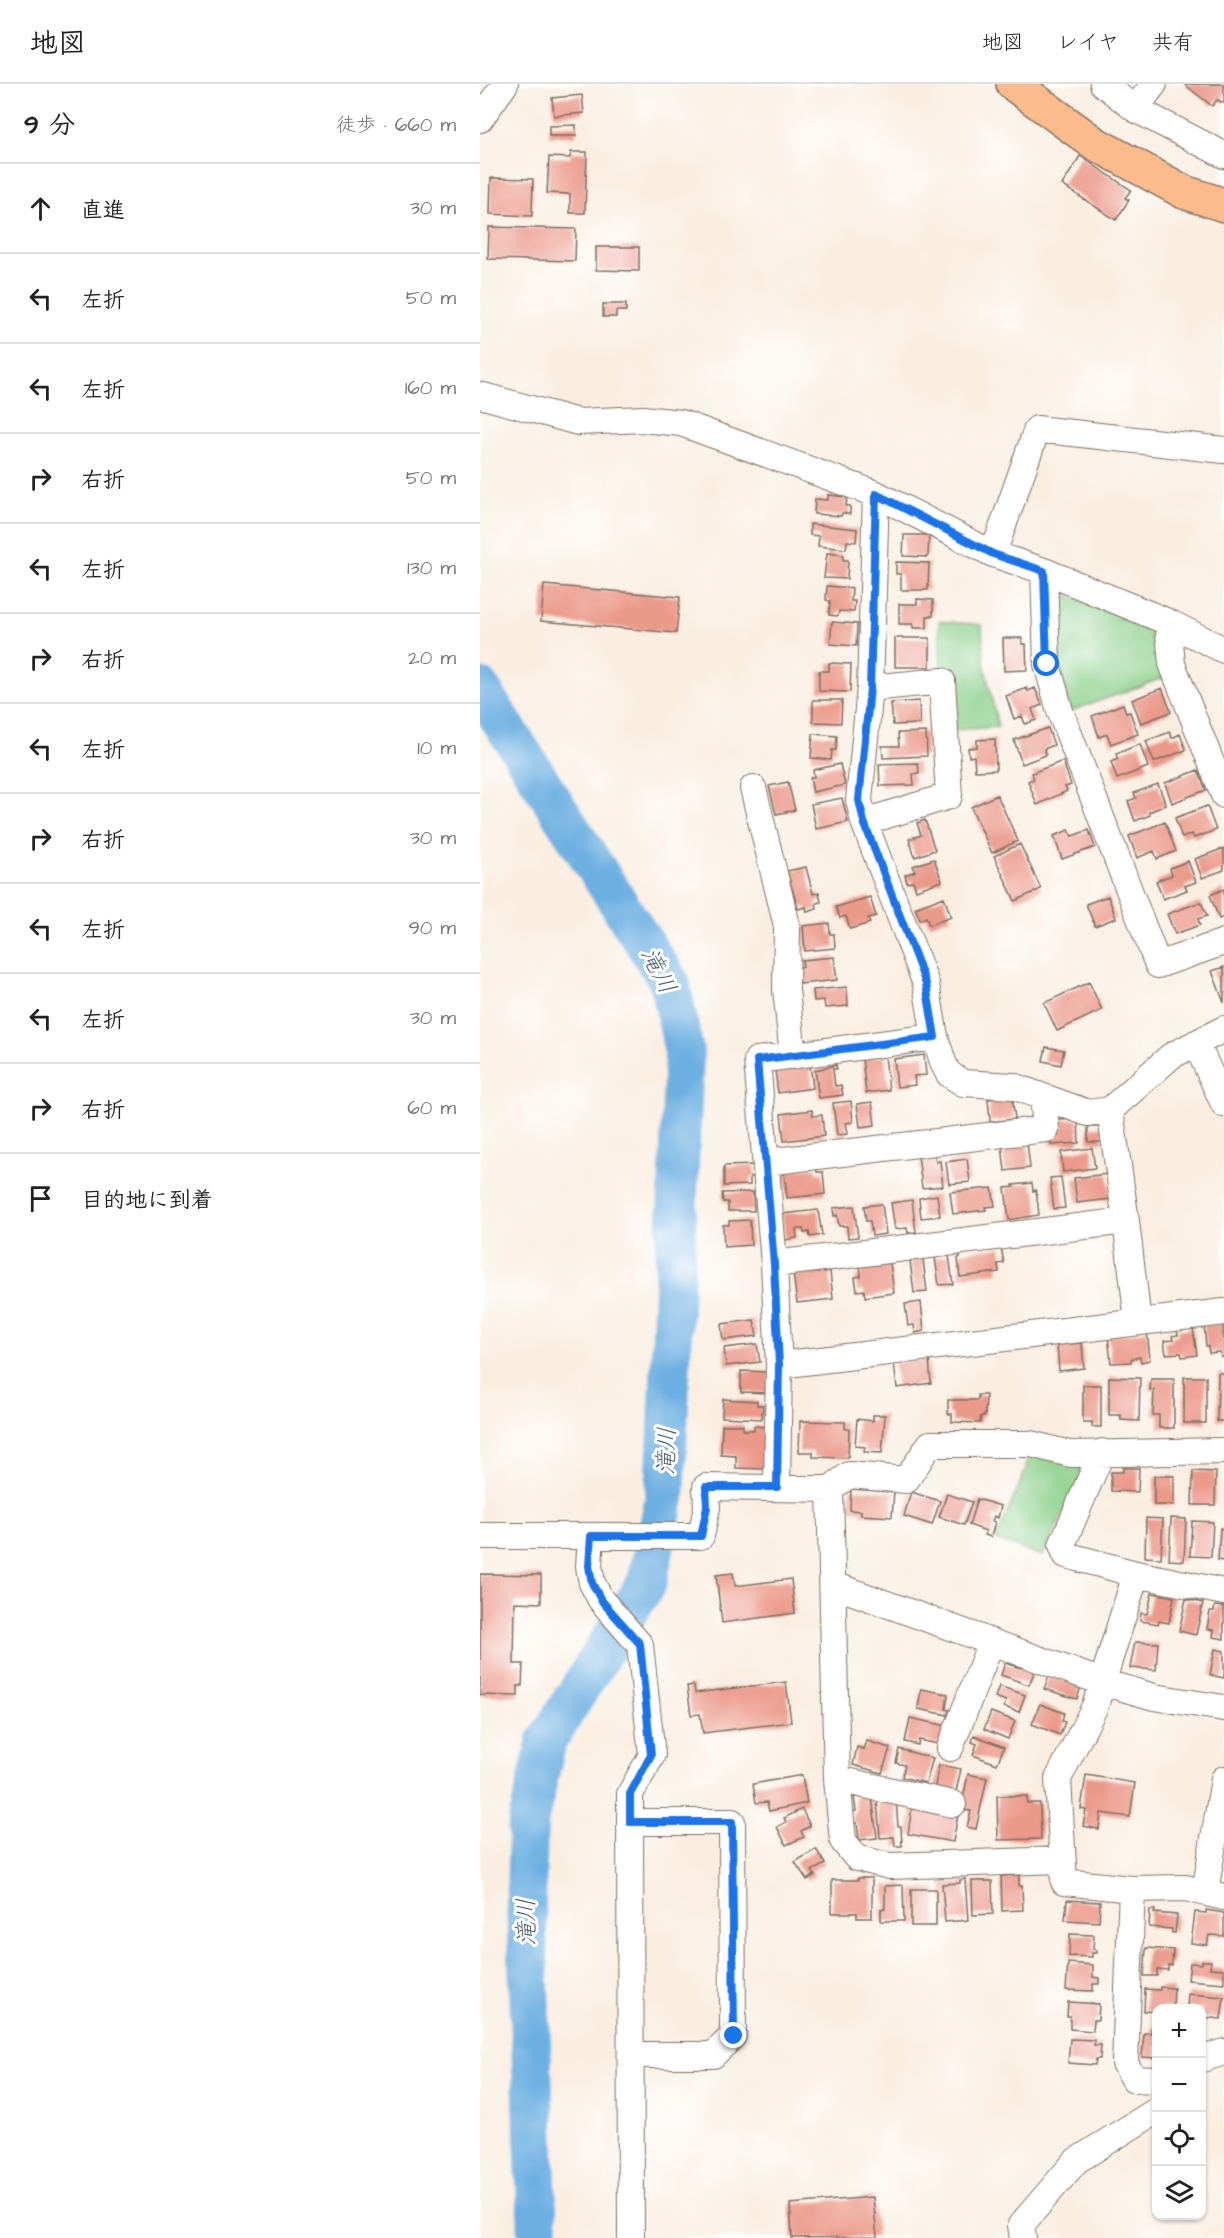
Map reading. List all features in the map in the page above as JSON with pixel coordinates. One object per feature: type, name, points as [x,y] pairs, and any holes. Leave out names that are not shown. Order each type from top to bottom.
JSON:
[{"type":"main road","points":[[1013,84],[1094,143],[1184,192],[1224,205]]},
{"type":"street","points":[[480,119],[505,84]]},
{"type":"street","points":[[1103,84],[1135,109],[1224,155]]},
{"type":"street","points":[[1135,109],[1154,84]]},
{"type":"street","points":[[480,395],[578,422],[643,419],[681,423],[876,494],[993,554],[1044,571],[1168,622],[1224,650]]},
{"type":"street","points":[[993,554],[1037,429],[1224,450]]},
{"type":"street","points":[[876,494],[870,688],[859,800],[864,822],[926,984],[935,1037],[944,1065],[950,1074],[963,1083],[1013,1086],[1088,1113],[1110,1110],[1171,1056],[1224,1029]]},
{"type":"street","points":[[1044,571],[1047,664],[1060,711],[1158,965],[1224,942]]},
{"type":"street","points":[[1168,622],[1172,664],[1224,795]]},
{"type":"street","points":[[864,822],[949,796],[942,681],[870,688]]},
{"type":"street","points":[[753,788],[787,926],[786,989],[793,1056]]},
{"type":"street","points":[[777,1487],[779,1365],[774,1264],[757,1060],[935,1037]]},
{"type":"street","points":[[1196,1043],[1224,1104]]},
{"type":"street","points":[[766,1162],[1046,1129],[1043,1097]]},
{"type":"street","points":[[1110,1110],[1138,1322]]},
{"type":"street","points":[[774,1264],[1126,1221]]},
{"type":"street","points":[[779,1365],[1224,1312]]},
{"type":"street","points":[[480,1536],[701,1536],[707,1507],[706,1487],[830,1489],[849,1475],[906,1480],[930,1444],[1031,1444],[1070,1454],[1224,1451]]},
{"type":"street","points":[[1102,1452],[1062,1545],[1066,1555],[1136,1574],[1224,1592]]},
{"type":"street","points":[[830,1489],[837,1779],[843,1841],[857,1858],[889,1866],[1062,1860]]},
{"type":"street","points":[[591,1536],[589,1566],[592,1583],[601,1600],[640,1644],[651,1755],[630,1794],[631,2238]]},
{"type":"street","points":[[1136,1574],[1095,1706],[1059,1779],[1064,1882],[1132,1889],[1185,1887],[1214,1894],[1224,1779]]},
{"type":"street","points":[[834,1585],[1101,1682],[1155,1697],[1224,1708]]},
{"type":"street","points":[[950,1748],[991,1642]]},
{"type":"street","points":[[837,1779],[953,1804]]},
{"type":"street","points":[[630,1822],[732,1822],[734,2036],[713,2055],[631,2055]]},
{"type":"street","points":[[1132,1889],[1125,2063],[1134,2079],[1152,2080]]},
{"type":"street","points":[[1205,2058],[1224,2052]]},
{"type":"street","points":[[1023,2238],[1021,2225],[1076,2161],[1154,2112]]},
{"type":"green space","points":[[1067,595],[1139,624],[1150,636],[1166,677],[1071,711],[1058,662],[1054,604]]},
{"type":"green space","points":[[939,621],[982,625],[984,663],[998,727],[954,730],[941,673]]},
{"type":"green space","points":[[1027,1454],[1049,1456],[1079,1467],[1082,1474],[1043,1556],[996,1540],[1026,1469]]},
{"type":"building","points":[[1184,84],[1224,84],[1224,103],[1217,100],[1212,106]]},
{"type":"building","points":[[582,95],[584,113],[554,116],[552,98]]},
{"type":"building","points":[[576,125],[576,136],[549,136],[549,126]]},
{"type":"building","points":[[571,152],[587,152],[585,213],[570,213],[570,194],[547,193],[549,157],[570,158]]},
{"type":"building","points":[[1080,156],[1131,190],[1125,198],[1129,200],[1116,220],[1062,185]]},
{"type":"building","points":[[491,178],[533,179],[532,216],[490,214]]},
{"type":"building","points":[[489,227],[576,229],[575,261],[488,259]]},
{"type":"building","points":[[596,247],[639,247],[639,271],[596,270]]},
{"type":"building","points":[[603,304],[626,304],[626,311],[616,311],[616,317],[603,317]]},
{"type":"building","points":[[828,495],[847,497],[846,506],[850,506],[850,514],[842,513],[841,516],[814,514],[815,499],[828,500]]},
{"type":"building","points":[[810,524],[857,529],[856,542],[847,541],[846,549],[818,546],[819,536],[810,535]]},
{"type":"building","points":[[904,535],[929,535],[928,557],[903,556]]},
{"type":"building","points":[[827,553],[843,555],[843,560],[848,560],[847,579],[824,578]]},
{"type":"building","points":[[896,562],[929,563],[928,590],[901,590],[901,574],[896,574]]},
{"type":"building","points":[[544,585],[680,597],[676,633],[541,621]]},
{"type":"building","points":[[827,586],[852,588],[851,601],[855,601],[854,612],[839,611],[838,616],[829,615],[830,601],[826,600]]},
{"type":"building","points":[[917,599],[933,600],[933,616],[927,616],[927,628],[913,628],[913,624],[899,624],[899,604],[917,604]]},
{"type":"building","points":[[832,622],[857,624],[856,646],[830,644]]},
{"type":"building","points":[[895,638],[930,638],[930,667],[895,667]]},
{"type":"building","points":[[1003,638],[1022,638],[1022,644],[1026,644],[1027,670],[1004,671]]},
{"type":"building","points":[[829,663],[851,664],[850,692],[819,691],[819,671],[829,671]]},
{"type":"building","points":[[1027,688],[1028,691],[1035,688],[1042,705],[1032,709],[1036,720],[1025,724],[1022,716],[1014,719],[1006,696]]},
{"type":"building","points":[[1162,688],[1171,712],[1141,723],[1132,700]]},
{"type":"building","points":[[813,700],[842,700],[841,723],[813,722]]},
{"type":"building","points":[[919,701],[920,724],[893,725],[891,703]]},
{"type":"building","points":[[1123,704],[1126,713],[1130,712],[1138,734],[1111,744],[1107,734],[1099,737],[1092,716]]},
{"type":"building","points":[[1048,728],[1054,745],[1044,749],[1046,755],[1022,764],[1014,740]]},
{"type":"building","points":[[926,732],[927,756],[883,758],[882,746],[899,746],[898,733]]},
{"type":"building","points":[[1170,732],[1172,738],[1180,734],[1186,750],[1154,762],[1146,741]]},
{"type":"building","points":[[813,734],[837,736],[836,750],[832,750],[831,760],[811,758]]},
{"type":"building","points":[[995,739],[996,770],[975,771],[974,756],[969,757],[968,748],[977,747],[977,740]]},
{"type":"building","points":[[1140,744],[1148,767],[1117,779],[1111,762],[1118,759],[1116,754]]},
{"type":"building","points":[[1063,761],[1071,785],[1065,787],[1067,791],[1037,805],[1028,781],[1034,779],[1032,773]]},
{"type":"building","points":[[918,763],[919,773],[913,774],[914,785],[880,786],[879,764]]},
{"type":"building","points":[[840,764],[845,785],[813,792],[810,778],[814,777],[813,770]]},
{"type":"building","points":[[1198,770],[1206,790],[1172,803],[1165,783]]},
{"type":"building","points":[[788,782],[795,810],[776,814],[769,786]]},
{"type":"building","points":[[1158,784],[1166,805],[1135,821],[1128,801],[1136,798],[1134,793]]},
{"type":"building","points":[[997,795],[1018,841],[992,853],[971,807]]},
{"type":"building","points":[[842,798],[848,822],[816,829],[811,804]]},
{"type":"building","points":[[1207,806],[1216,830],[1194,838],[1192,834],[1182,838],[1175,818]]},
{"type":"building","points":[[925,820],[935,850],[915,857],[909,839],[921,835],[917,823]]},
{"type":"building","points":[[1165,822],[1176,851],[1157,859],[1154,851],[1137,858],[1129,836]]},
{"type":"building","points":[[1069,830],[1072,836],[1089,830],[1095,847],[1062,859],[1054,836]]},
{"type":"building","points":[[1020,844],[1041,889],[1015,901],[994,856]]},
{"type":"building","points":[[1224,848],[1224,870],[1202,878],[1195,859]]},
{"type":"building","points":[[934,859],[942,881],[916,890],[913,881],[907,883],[905,875],[915,871],[913,866]]},
{"type":"building","points":[[1188,861],[1196,882],[1185,886],[1187,890],[1163,899],[1156,881],[1172,875],[1170,868]]},
{"type":"building","points":[[806,867],[813,894],[819,892],[821,902],[816,903],[817,909],[807,912],[806,907],[798,909],[787,871]]},
{"type":"building","points":[[1224,889],[1224,917],[1219,919],[1210,895]]},
{"type":"building","points":[[1108,896],[1116,918],[1095,926],[1086,904]]},
{"type":"building","points":[[870,897],[876,916],[868,918],[870,923],[850,929],[846,916],[840,918],[836,907]]},
{"type":"building","points":[[944,897],[951,917],[929,925],[926,917],[920,920],[915,908]]},
{"type":"building","points":[[1201,902],[1207,916],[1198,919],[1200,925],[1175,934],[1167,914]]},
{"type":"building","points":[[829,923],[830,934],[834,934],[835,948],[805,951],[803,926]]},
{"type":"building","points":[[834,957],[837,980],[800,984],[798,967],[803,967],[802,960]]},
{"type":"building","points":[[1224,967],[1224,1003],[1212,971]]},
{"type":"building","points":[[1089,982],[1102,1010],[1057,1031],[1044,1003]]},
{"type":"building","points":[[847,987],[848,1006],[825,1008],[824,1000],[814,1001],[813,990]]},
{"type":"building","points":[[1046,1047],[1064,1050],[1061,1065],[1043,1061]]},
{"type":"building","points":[[924,1055],[926,1075],[914,1076],[915,1085],[897,1087],[894,1059]]},
{"type":"building","points":[[885,1056],[889,1090],[866,1093],[862,1058]]},
{"type":"building","points":[[810,1065],[813,1088],[778,1093],[775,1070]]},
{"type":"building","points":[[836,1065],[837,1069],[833,1069],[835,1086],[841,1085],[843,1095],[819,1098],[815,1070]]},
{"type":"building","points":[[1012,1096],[1015,1119],[990,1122],[988,1099]]},
{"type":"building","points":[[851,1101],[853,1122],[846,1123],[848,1134],[837,1135],[833,1103]]},
{"type":"building","points":[[872,1102],[875,1125],[860,1127],[857,1104]]},
{"type":"building","points":[[812,1110],[813,1116],[822,1115],[824,1136],[784,1141],[781,1114]]},
{"type":"building","points":[[1078,1119],[1079,1143],[1051,1145],[1050,1139],[1058,1136],[1057,1120]]},
{"type":"building","points":[[1088,1127],[1103,1127],[1103,1142],[1088,1142]]},
{"type":"building","points":[[1027,1142],[1030,1168],[1005,1171],[1002,1145]]},
{"type":"building","points":[[1092,1148],[1095,1168],[1063,1172],[1061,1152]]},
{"type":"building","points":[[934,1153],[936,1162],[940,1161],[943,1186],[922,1188],[918,1155]]},
{"type":"building","points":[[967,1159],[970,1182],[949,1184],[946,1162]]},
{"type":"building","points":[[755,1165],[755,1177],[750,1177],[750,1185],[724,1186],[724,1166]]},
{"type":"building","points":[[816,1167],[817,1172],[823,1172],[825,1194],[787,1198],[784,1171]]},
{"type":"building","points":[[1108,1174],[1111,1199],[1077,1203],[1074,1178]]},
{"type":"building","points":[[1061,1177],[1065,1208],[1054,1209],[1050,1178]]},
{"type":"building","points":[[1032,1183],[1033,1191],[1036,1190],[1039,1215],[1009,1220],[1005,1188]]},
{"type":"building","points":[[992,1188],[995,1206],[985,1207],[986,1210],[953,1214],[950,1192]]},
{"type":"building","points":[[753,1192],[754,1211],[728,1211],[728,1202],[723,1202],[722,1193]]},
{"type":"building","points":[[937,1195],[940,1216],[921,1218],[919,1198]]},
{"type":"building","points":[[912,1200],[916,1232],[908,1233],[907,1228],[895,1229],[891,1203]]},
{"type":"building","points":[[882,1204],[886,1234],[872,1236],[870,1221],[866,1221],[864,1206]]},
{"type":"building","points":[[854,1206],[858,1237],[848,1238],[847,1226],[839,1226],[833,1208]]},
{"type":"building","points":[[818,1210],[822,1235],[810,1237],[809,1232],[804,1233],[803,1229],[796,1229],[797,1238],[785,1240],[782,1214]]},
{"type":"building","points":[[750,1220],[751,1245],[724,1247],[723,1225],[729,1225],[729,1221]]},
{"type":"building","points":[[1001,1247],[1004,1263],[998,1264],[999,1272],[960,1277],[958,1258],[960,1252]]},
{"type":"building","points":[[949,1255],[953,1284],[939,1285],[935,1257]]},
{"type":"building","points":[[923,1259],[927,1292],[914,1293],[910,1261]]},
{"type":"building","points":[[873,1262],[874,1265],[890,1263],[894,1293],[865,1297],[864,1290],[857,1291],[855,1277],[861,1276],[860,1264]]},
{"type":"building","points":[[823,1268],[824,1272],[830,1271],[833,1299],[797,1303],[793,1272]]},
{"type":"building","points":[[921,1302],[924,1331],[915,1333],[914,1325],[908,1326],[905,1304]]},
{"type":"building","points":[[754,1320],[757,1336],[723,1340],[721,1324]]},
{"type":"building","points":[[1223,1323],[1224,1357],[1221,1357],[1220,1352],[1209,1353],[1204,1325]]},
{"type":"building","points":[[1193,1328],[1197,1355],[1182,1357],[1181,1353],[1166,1354],[1164,1341],[1173,1340],[1172,1336],[1178,1335],[1177,1330]]},
{"type":"building","points":[[1147,1331],[1150,1360],[1141,1362],[1140,1357],[1131,1359],[1131,1362],[1111,1363],[1108,1336]]},
{"type":"building","points":[[1082,1343],[1084,1368],[1059,1371],[1057,1345]]},
{"type":"building","points":[[757,1344],[760,1362],[726,1366],[724,1348]]},
{"type":"building","points":[[929,1359],[931,1383],[897,1388],[894,1363]]},
{"type":"building","points":[[741,1371],[770,1372],[769,1393],[741,1392]]},
{"type":"building","points":[[1218,1373],[1224,1373],[1224,1421],[1217,1421]]},
{"type":"building","points":[[1109,1377],[1140,1378],[1139,1421],[1121,1420],[1121,1415],[1109,1415]]},
{"type":"building","points":[[1184,1377],[1206,1377],[1206,1423],[1184,1423]]},
{"type":"building","points":[[1151,1379],[1174,1379],[1174,1428],[1159,1428],[1159,1415],[1153,1415],[1154,1390],[1150,1390]]},
{"type":"building","points":[[1083,1385],[1101,1385],[1101,1427],[1092,1427],[1092,1422],[1083,1422]]},
{"type":"building","points":[[978,1395],[986,1395],[985,1416],[981,1416],[980,1423],[952,1422],[952,1414],[948,1414],[948,1400],[978,1400]]},
{"type":"building","points":[[723,1399],[757,1401],[757,1405],[763,1405],[762,1419],[722,1417]]},
{"type":"building","points":[[873,1415],[885,1415],[882,1453],[864,1452],[865,1447],[855,1446],[857,1419],[873,1421]]},
{"type":"building","points":[[800,1421],[845,1422],[845,1429],[849,1429],[848,1458],[813,1457],[813,1452],[799,1452]]},
{"type":"building","points":[[722,1425],[743,1425],[743,1430],[754,1430],[754,1426],[768,1427],[767,1469],[736,1468],[736,1456],[721,1455]]},
{"type":"building","points":[[1123,1468],[1139,1468],[1138,1492],[1111,1491],[1111,1472],[1123,1472]]},
{"type":"building","points":[[1193,1471],[1216,1472],[1215,1505],[1192,1505]]},
{"type":"building","points":[[1154,1476],[1174,1476],[1174,1505],[1154,1505]]},
{"type":"building","points":[[851,1489],[894,1492],[892,1517],[861,1515],[861,1511],[850,1510]]},
{"type":"building","points":[[911,1492],[940,1501],[932,1525],[904,1516]]},
{"type":"building","points":[[947,1494],[972,1502],[964,1525],[939,1517]]},
{"type":"building","points":[[977,1499],[1001,1506],[998,1518],[994,1516],[992,1521],[995,1522],[991,1537],[985,1535],[986,1531],[969,1525]]},
{"type":"building","points":[[1146,1518],[1163,1519],[1161,1558],[1145,1557]]},
{"type":"building","points":[[1171,1518],[1186,1519],[1184,1561],[1169,1560]]},
{"type":"building","points":[[1192,1521],[1213,1522],[1211,1557],[1190,1556]]},
{"type":"building","points":[[1220,1528],[1224,1529],[1224,1561],[1218,1560]]},
{"type":"building","points":[[733,1573],[735,1586],[791,1579],[795,1613],[722,1623],[716,1575]]},
{"type":"building","points":[[480,1574],[541,1575],[541,1603],[515,1602],[514,1664],[523,1664],[522,1686],[518,1686],[518,1696],[480,1695]]},
{"type":"building","points":[[1152,1593],[1174,1597],[1169,1623],[1140,1621],[1141,1613],[1147,1614]]},
{"type":"building","points":[[1186,1599],[1203,1603],[1196,1635],[1179,1631]]},
{"type":"building","points":[[1215,1606],[1224,1607],[1224,1639],[1213,1637],[1214,1630],[1207,1629],[1210,1611],[1214,1611]]},
{"type":"building","points":[[1135,1642],[1158,1643],[1156,1670],[1130,1668]]},
{"type":"building","points":[[1215,1649],[1224,1651],[1224,1678],[1210,1675]]},
{"type":"building","points":[[1005,1663],[1035,1670],[1029,1685],[1001,1675]]},
{"type":"building","points":[[1049,1676],[1081,1686],[1077,1699],[1044,1689]]},
{"type":"building","points":[[786,1682],[791,1722],[703,1733],[700,1714],[691,1715],[687,1686],[694,1685],[695,1693]]},
{"type":"building","points":[[999,1686],[1025,1695],[1019,1712],[1004,1707],[1006,1701],[995,1697]]},
{"type":"building","points":[[921,1689],[948,1694],[946,1709],[949,1710],[948,1715],[918,1709]]},
{"type":"building","points":[[1040,1704],[1064,1713],[1062,1721],[1065,1722],[1060,1735],[1032,1724]]},
{"type":"building","points":[[991,1712],[1015,1721],[1008,1739],[984,1729]]},
{"type":"building","points":[[910,1718],[947,1726],[943,1745],[919,1740],[918,1745],[905,1742]]},
{"type":"building","points":[[974,1735],[1004,1747],[997,1764],[973,1755],[977,1744],[972,1742]]},
{"type":"building","points":[[867,1741],[890,1748],[882,1773],[853,1765],[857,1747],[864,1749]]},
{"type":"building","points":[[899,1749],[933,1758],[926,1783],[902,1777],[905,1765],[896,1763]]},
{"type":"building","points":[[939,1765],[961,1769],[955,1796],[934,1791]]},
{"type":"building","points":[[968,1774],[987,1778],[976,1829],[967,1827],[971,1811],[961,1810]]},
{"type":"building","points":[[802,1775],[807,1803],[769,1811],[767,1802],[756,1803],[753,1784]]},
{"type":"building","points":[[1086,1775],[1135,1783],[1130,1817],[1101,1813],[1099,1829],[1083,1826],[1086,1810],[1081,1809]]},
{"type":"building","points":[[872,1796],[877,1838],[859,1840],[857,1823],[853,1824],[853,1812],[856,1811],[854,1797]]},
{"type":"building","points":[[997,1796],[1027,1796],[1027,1803],[1040,1803],[1041,1839],[998,1840]]},
{"type":"building","points":[[896,1799],[902,1846],[895,1846],[894,1837],[880,1838],[877,1800]]},
{"type":"building","points":[[912,1807],[958,1815],[953,1842],[908,1834]]},
{"type":"building","points":[[802,1809],[810,1826],[801,1831],[804,1837],[786,1845],[777,1827],[786,1822],[784,1818]]},
{"type":"building","points":[[816,1849],[825,1864],[812,1871],[815,1875],[807,1880],[795,1862]]},
{"type":"building","points":[[1019,1875],[1023,1910],[1002,1911],[1001,1876]]},
{"type":"building","points":[[858,1878],[872,1878],[872,1918],[857,1918],[857,1913],[832,1913],[832,1880],[858,1880]]},
{"type":"building","points":[[965,1879],[968,1920],[945,1922],[942,1884],[960,1883],[960,1880]]},
{"type":"building","points":[[972,1881],[992,1881],[993,1914],[973,1915]]},
{"type":"building","points":[[903,1885],[904,1921],[881,1921],[881,1909],[885,1909],[885,1886]]},
{"type":"building","points":[[911,1889],[936,1889],[936,1926],[911,1926]]},
{"type":"building","points":[[1067,1900],[1100,1902],[1099,1922],[1065,1920]]},
{"type":"building","points":[[1150,1910],[1155,1910],[1154,1913],[1177,1915],[1175,1933],[1172,1933],[1172,1929],[1149,1927]]},
{"type":"building","points":[[1206,1910],[1224,1913],[1224,1936],[1209,1935],[1207,1945],[1191,1943],[1195,1912],[1206,1913]]},
{"type":"building","points":[[1070,1934],[1094,1935],[1093,1949],[1097,1950],[1097,1953],[1092,1953],[1092,1957],[1069,1956]]},
{"type":"building","points":[[1146,1948],[1173,1950],[1172,1965],[1168,1965],[1168,1970],[1157,1969],[1157,1976],[1144,1976]]},
{"type":"building","points":[[1202,1961],[1211,1961],[1210,1968],[1224,1969],[1224,1983],[1188,1980],[1190,1963],[1202,1964]]},
{"type":"building","points":[[1068,1963],[1093,1965],[1093,1977],[1099,1978],[1099,1984],[1093,1984],[1093,1991],[1066,1990]]},
{"type":"building","points":[[1160,1987],[1174,1988],[1173,2004],[1152,2004],[1152,2012],[1144,2011],[1145,1989],[1160,1990]]},
{"type":"building","points":[[1188,1994],[1224,1997],[1221,2019],[1206,2017],[1206,2004],[1187,2004]]},
{"type":"building","points":[[1068,2002],[1099,2004],[1098,2020],[1094,2020],[1093,2031],[1070,2029],[1070,2016],[1067,2016]]},
{"type":"building","points":[[1152,2027],[1152,2058],[1142,2057],[1144,2033],[1151,2033]]},
{"type":"building","points":[[1070,2039],[1094,2040],[1094,2045],[1101,2045],[1100,2059],[1096,2059],[1095,2065],[1068,2063]]},
{"type":"building","points":[[873,2197],[877,2237],[792,2238],[790,2204]]},
{"type":"waterway","name":"滝川","points":[[480,688],[670,983],[684,1052],[665,1497],[647,1582],[547,1740],[528,1822],[526,1903],[538,2238]]},
{"type":"route","points":[[734,2036],[732,1822],[630,1822],[630,1794],[651,1755],[640,1644],[601,1600],[592,1583],[589,1566],[591,1536],[701,1536],[707,1507],[706,1487],[777,1487],[779,1365],[774,1264],[757,1060],[935,1037],[926,984],[864,822],[859,800],[870,688],[876,494],[993,554],[1044,571],[1047,664]]}]
